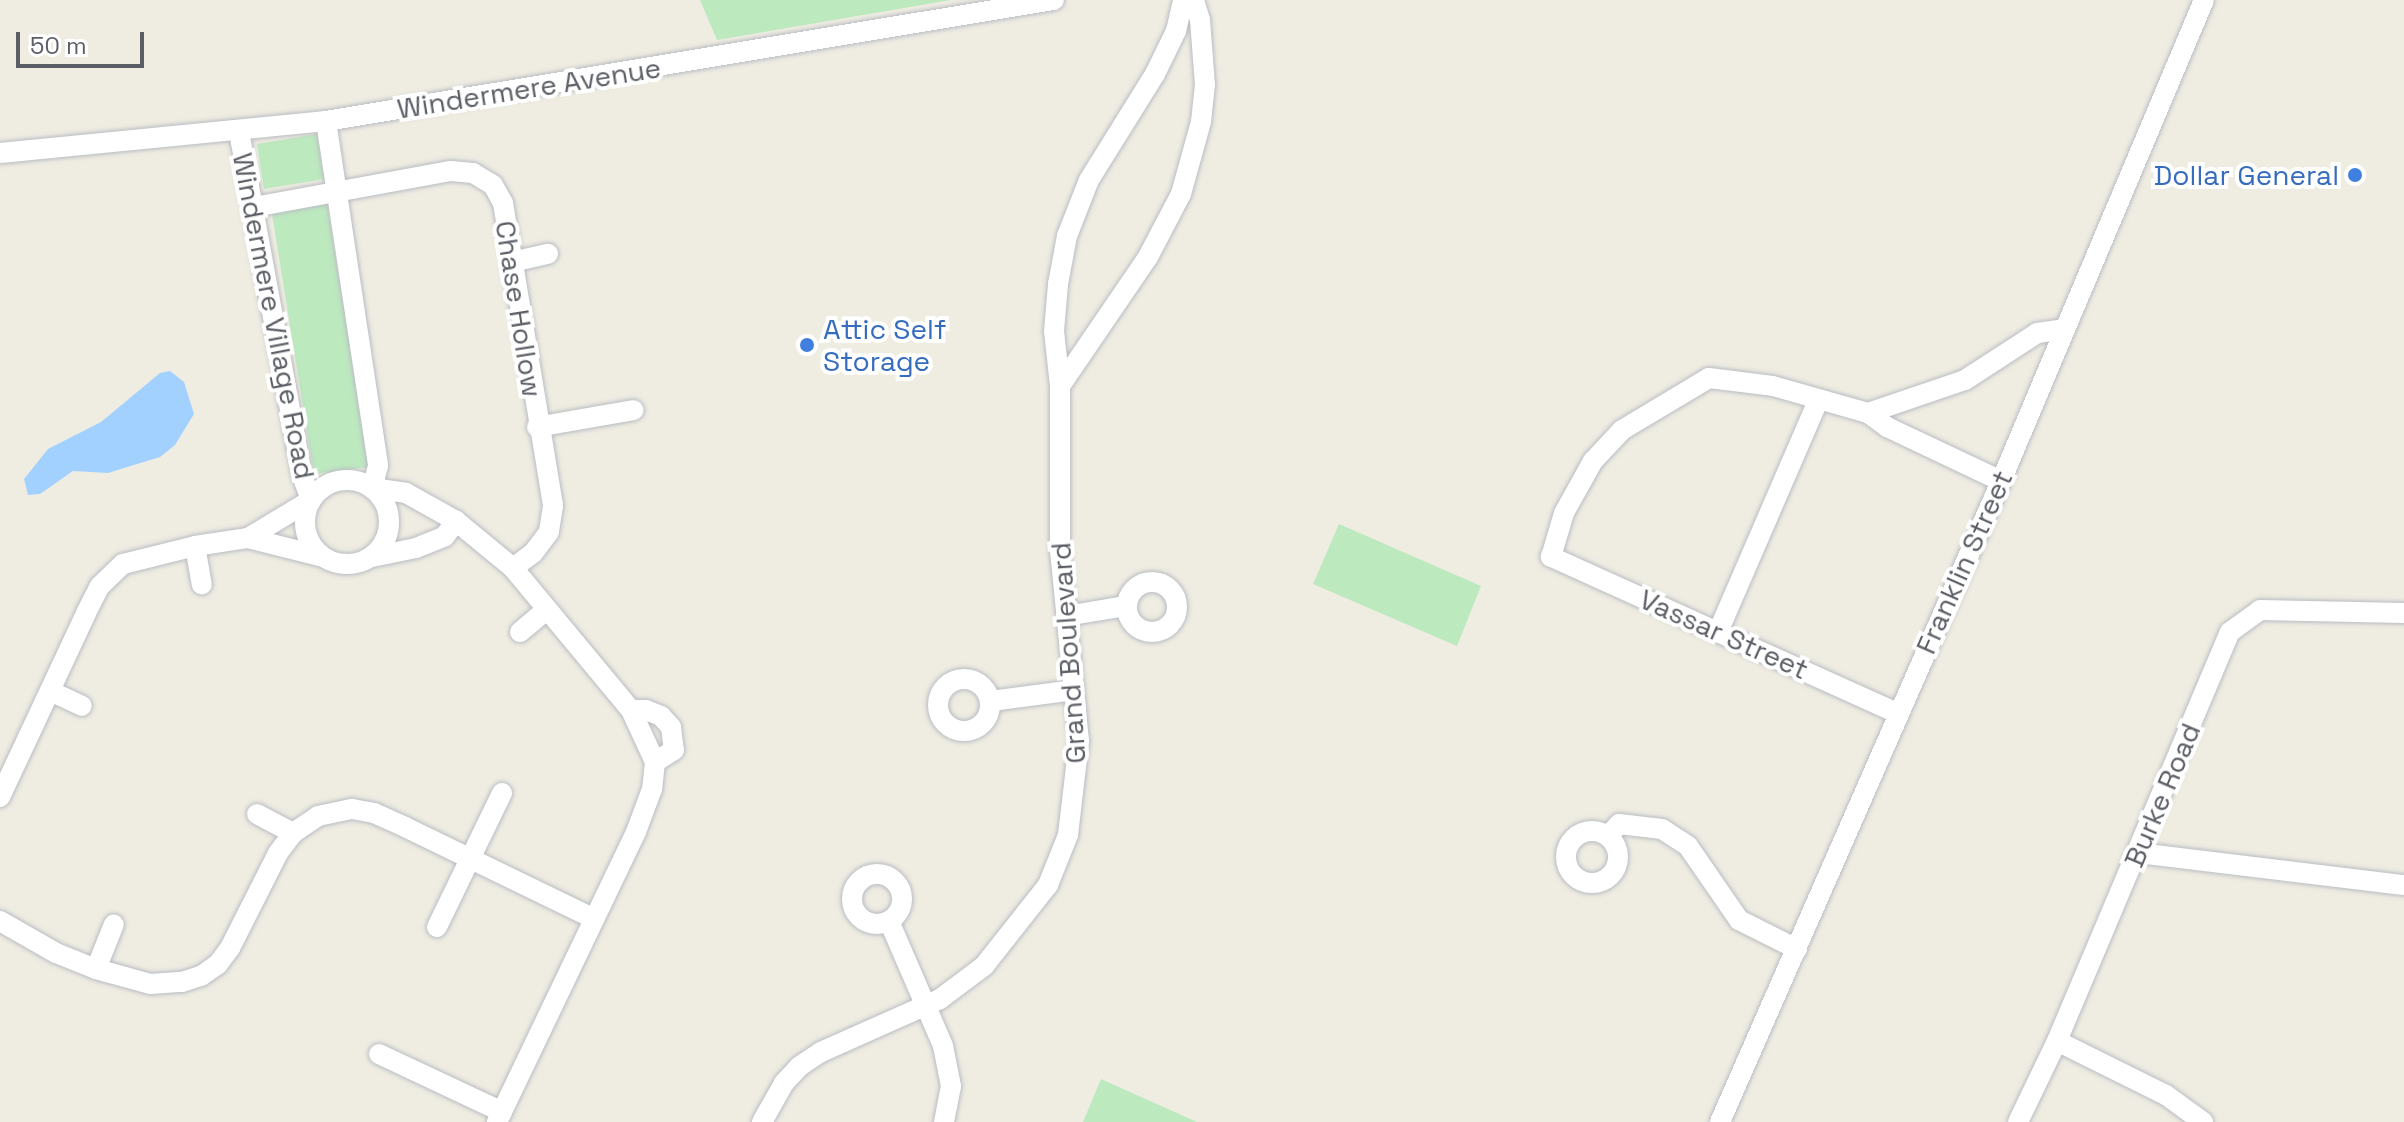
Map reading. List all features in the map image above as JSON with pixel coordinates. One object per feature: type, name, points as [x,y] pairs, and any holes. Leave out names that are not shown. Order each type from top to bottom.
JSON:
[{"type":"street","name":"Windermere Avenue","points":[[0,153],[239,132],[326,121],[1054,0]]},
{"type":"street","name":"Grand Boulevard","points":[[762,1122],[784,1083],[800,1066],[821,1052],[940,999],[984,966],[1048,885],[1068,835],[1079,741],[1060,550],[1060,386],[1054,331],[1058,284],[1067,236],[1089,180],[1155,74],[1176,31],[1183,0]]},
{"type":"street","points":[[1060,386],[1148,257],[1181,194],[1201,122],[1205,85],[1200,20],[1194,0]]},
{"type":"street","name":"Franklin Street","points":[[1720,1122],[2001,481],[2204,0]]},
{"type":"street","points":[[326,121],[378,466],[372,488],[388,509],[390,522],[388,535],[372,557]]},
{"type":"street","name":"Windermere Village Road","points":[[239,132],[302,475],[311,500],[305,525],[308,537],[323,557]]},
{"type":"street","name":"Chase Hollow","points":[[254,207],[451,171],[473,173],[493,185],[503,203],[537,427],[553,506],[549,532],[533,553],[513,568]]},
{"type":"street","points":[[512,262],[548,254]]},
{"type":"street","points":[[1868,413],[1965,380],[2037,333],[2064,329]]},
{"type":"street","name":"Vassar Street","points":[[1818,401],[1773,386],[1709,378],[1658,406],[1622,430],[1593,461],[1564,513],[1551,557],[1897,713]]},
{"type":"street","points":[[1718,632],[1818,401],[1868,413],[1887,427],[2001,481]]},
{"type":"street","points":[[537,427],[634,410]]},
{"type":"street","name":"Windermere Village Road","points":[[0,797],[100,586],[123,564],[195,546],[248,538],[311,500],[332,482],[360,481],[372,488],[406,493],[456,521],[513,568],[631,710],[655,762]]},
{"type":"street","name":"Windermere Village Road","points":[[248,538],[348,565],[416,548],[445,536],[456,521]]},
{"type":"street","points":[[195,546],[202,584]]},
{"type":"street","points":[[1066,616],[1126,606]]},
{"type":"street","points":[[520,632],[547,609]]},
{"type":"street","name":"Burke Road","points":[[2018,1122],[2057,1041],[2230,632],[2260,610],[2404,613]]},
{"type":"street","points":[[991,701],[1074,690]]},
{"type":"street","points":[[50,691],[82,706]]},
{"type":"street","points":[[379,1054],[499,1117],[636,832],[652,789],[655,762],[674,750],[671,727],[661,716],[646,710],[631,710]]},
{"type":"street","points":[[437,927],[502,793]]},
{"type":"street","points":[[0,921],[56,953],[96,969],[150,984],[182,982],[201,976],[218,964],[230,948],[278,853],[293,833],[318,816],[352,809],[374,813],[592,918]]},
{"type":"street","points":[[257,814],[293,833]]},
{"type":"street","points":[[1608,836],[1619,824],[1662,829],[1688,846],[1739,920],[1797,949]]},
{"type":"street","points":[[2138,853],[2404,885]]},
{"type":"street","points":[[889,921],[943,1046],[951,1086],[944,1122]]},
{"type":"street","points":[[96,969],[114,924]]},
{"type":"street","points":[[2057,1041],[2166,1095],[2203,1122]]},
{"type":"green space","points":[[700,0],[951,0],[717,40]]},
{"type":"green space","points":[[317,134],[324,179],[264,189],[257,144]]},
{"type":"green space","points":[[327,203],[370,467],[314,474],[272,214]]},
{"type":"green space","points":[[1339,524],[1481,586],[1457,646],[1313,584]]},
{"type":"green space","points":[[1101,1079],[1197,1122],[1083,1122]]},
{"type":"water","points":[[170,371],[184,382],[194,414],[175,445],[160,457],[108,473],[73,471],[40,494],[28,495],[24,479],[48,449],[101,422],[160,373]]},
{"type":"place","name":"Dollar General","points":[[2355,175]]},
{"type":"place","name":"Attic Self Storage","points":[[807,345]]}]
